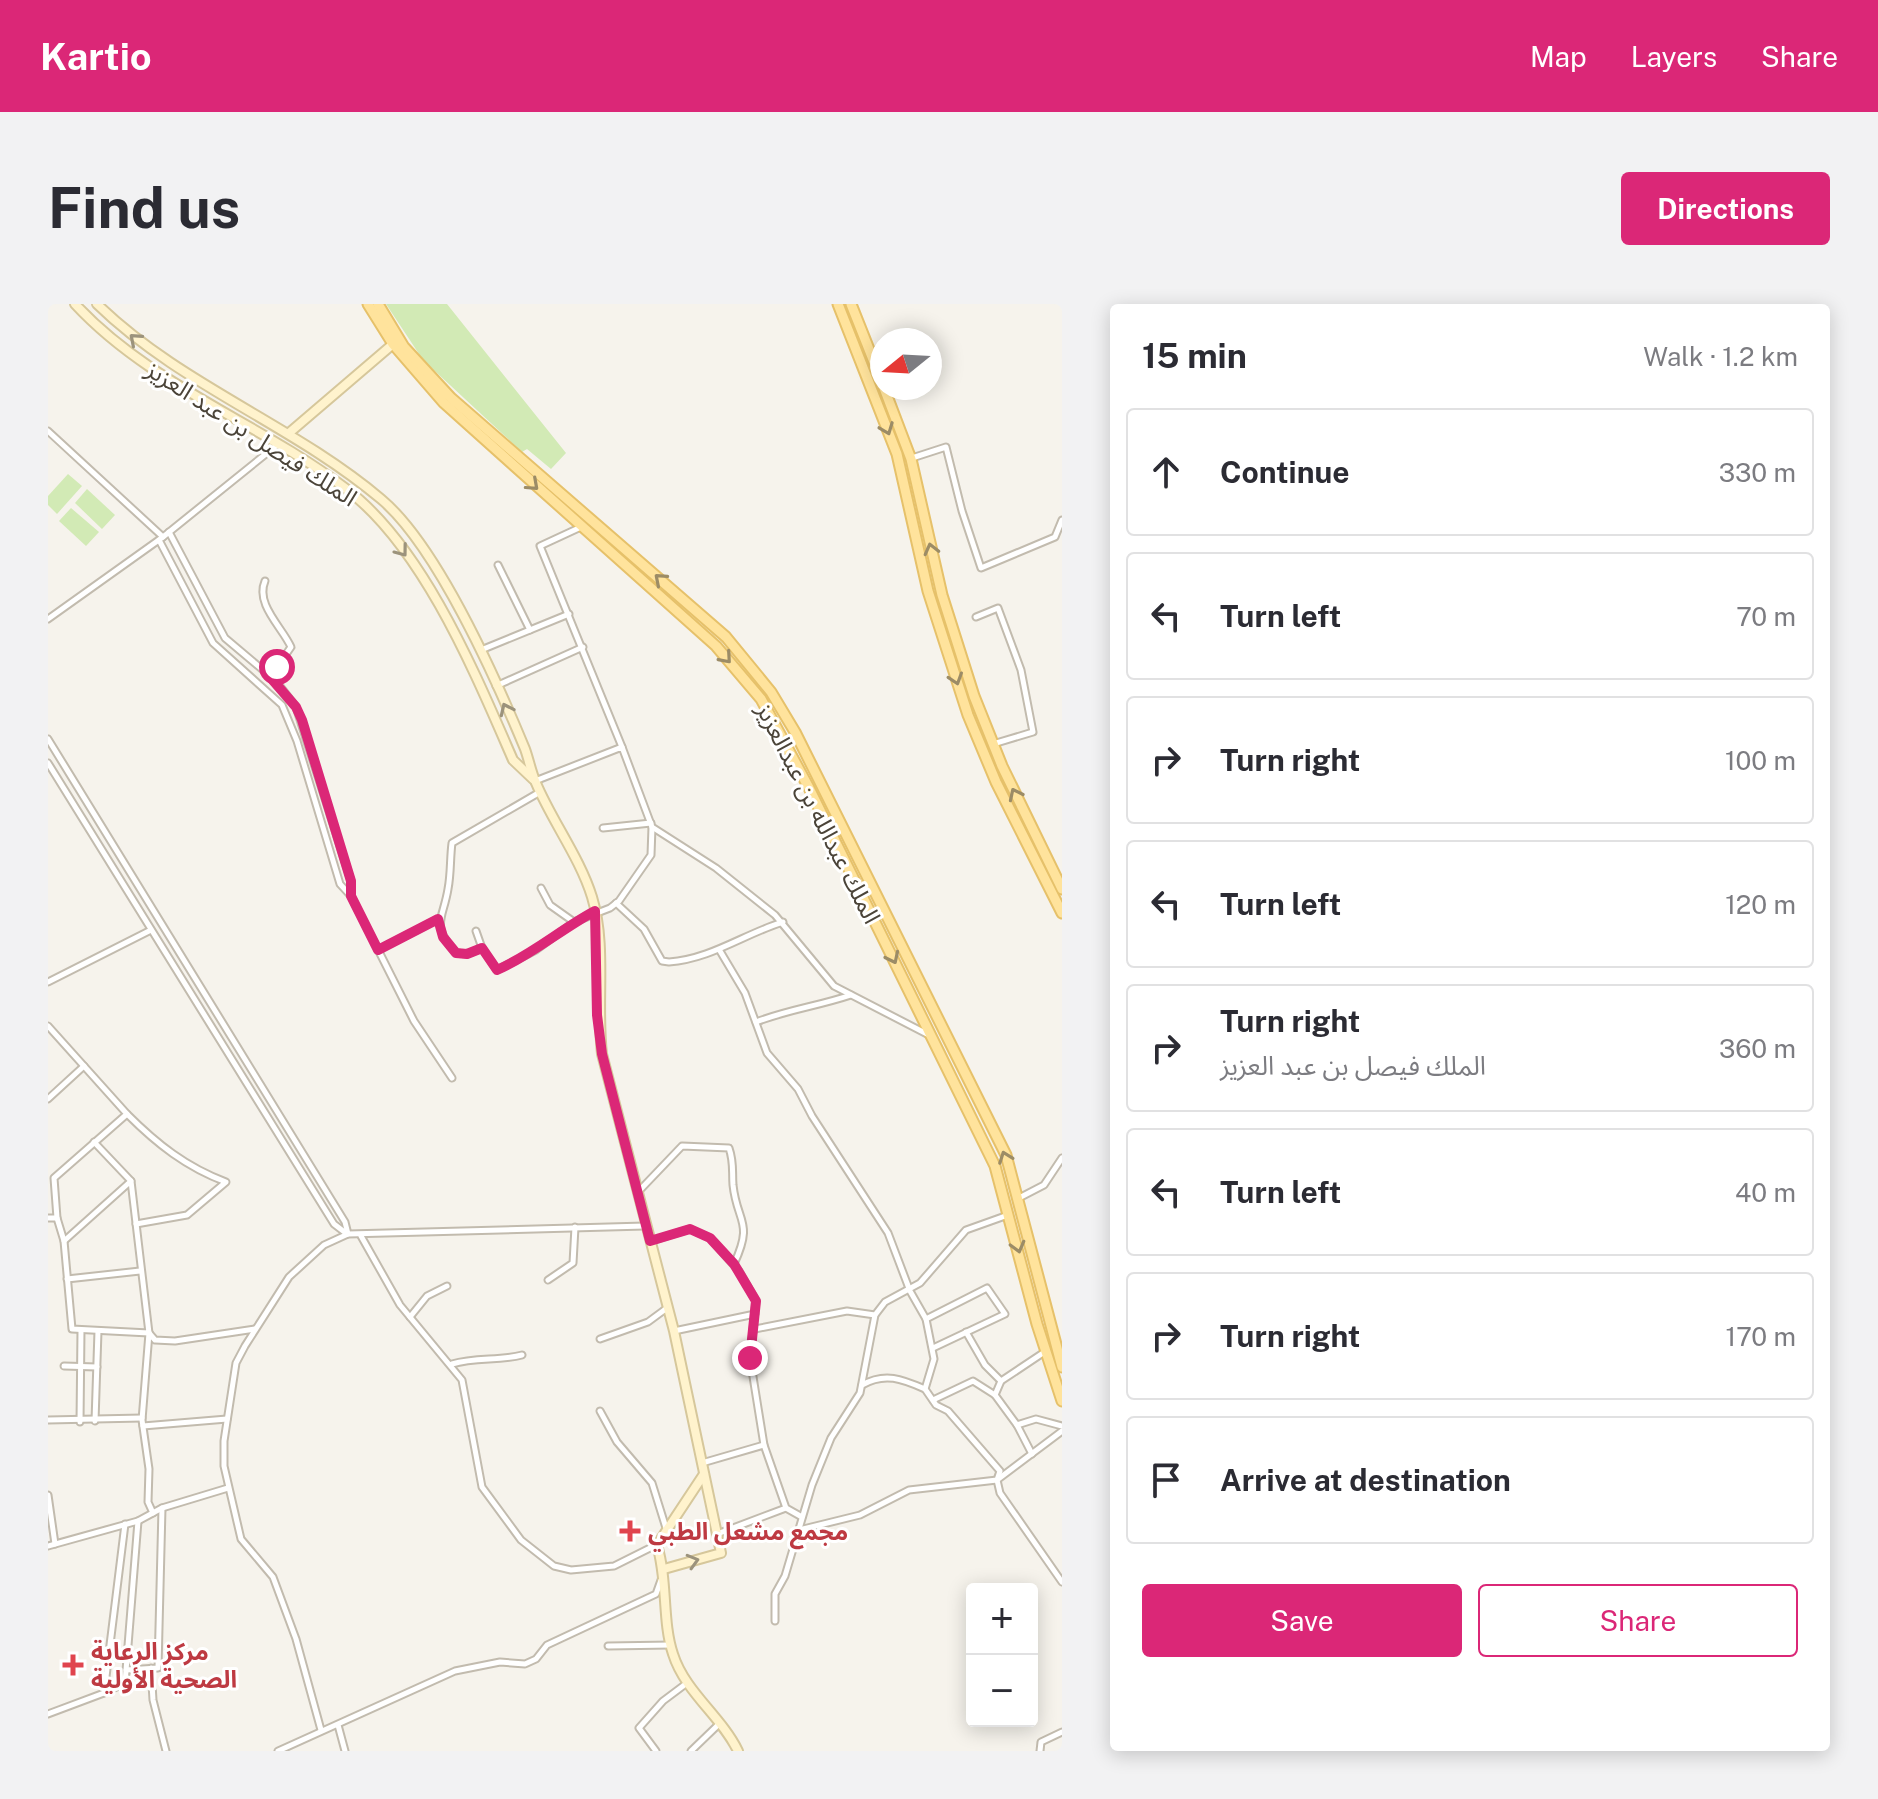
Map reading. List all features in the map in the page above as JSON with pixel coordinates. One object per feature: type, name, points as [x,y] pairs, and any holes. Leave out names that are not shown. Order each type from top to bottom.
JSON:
[{"type":"main road","name":"الملك عبدالله بن عبدالعزيز","points":[[368,304],[393,344],[444,403],[716,646],[761,699],[809,788],[995,1166],[1062,1401]]},
{"type":"main road","name":"الملك عبدالله بن عبدالعزيز","points":[[378,304],[411,356],[451,398],[726,637],[771,692],[802,745],[1006,1155],[1062,1367]]},
{"type":"main road","points":[[838,304],[897,454],[937,623],[986,761],[1062,913]]},
{"type":"main road","points":[[851,304],[870,352]]},
{"type":"main road","points":[[889,400],[911,459],[949,620],[992,744],[1062,889]]},
{"type":"main road","points":[[937,623],[949,620]]},
{"type":"street","name":"الملك فيصل بن عبد العزيز","points":[[75,304],[124,352],[346,488],[381,521],[441,608],[513,760],[535,781]]},
{"type":"street","name":"الملك فيصل بن عبد العزيز","points":[[97,304],[147,349],[289,433],[392,509],[436,568],[479,651],[525,750],[540,792],[591,895],[595,911],[597,1015],[602,1054],[674,1331],[717,1534]]},
{"type":"street","points":[[289,433],[393,344]]},
{"type":"street","points":[[48,431],[161,538],[213,643],[282,705],[297,741],[340,884],[351,896],[414,1021],[452,1078]]},
{"type":"street","points":[[48,619],[169,532],[277,445]]},
{"type":"street","points":[[911,459],[946,447],[962,511],[981,568],[1055,537],[1062,520]]},
{"type":"street","points":[[381,521],[392,509]]},
{"type":"street","points":[[476,931],[494,969],[501,969],[541,947],[574,922],[616,903],[651,855],[652,825],[540,546],[581,527]]},
{"type":"street","points":[[169,532],[225,638],[270,677],[296,707],[351,881],[351,896]]},
{"type":"street","points":[[498,565],[530,630]]},
{"type":"street","points":[[265,581],[262,590],[266,604],[291,647],[270,677]]},
{"type":"street","points":[[976,617],[998,608],[1030,703],[1033,732],[992,744]]},
{"type":"street","points":[[479,651],[569,614]]},
{"type":"street","points":[[495,686],[583,647]]},
{"type":"street","points":[[48,739],[345,1222],[348,1234]]},
{"type":"street","points":[[535,781],[622,747]]},
{"type":"street","points":[[48,763],[334,1224],[348,1234],[361,1236],[645,1226]]},
{"type":"street","points":[[482,948],[467,954],[456,953],[443,937],[438,919],[448,893],[454,839],[540,792]]},
{"type":"street","points":[[603,828],[652,825],[716,868],[783,922],[824,976],[851,995],[931,1036]]},
{"type":"street","points":[[541,888],[550,905],[574,922]]},
{"type":"street","points":[[616,903],[644,929],[662,961],[678,962],[720,951],[759,929],[783,922]]},
{"type":"street","points":[[378,950],[438,919]]},
{"type":"street","points":[[48,982],[151,930]]},
{"type":"street","points":[[720,951],[745,993],[767,1053],[808,1102],[812,1116],[888,1233],[910,1291],[926,1319],[933,1348],[934,1359],[925,1389]]},
{"type":"street","points":[[756,1022],[791,1008],[812,1008],[851,995]]},
{"type":"street","points":[[48,1026],[155,1142],[195,1170],[226,1182],[187,1215],[136,1224]]},
{"type":"street","points":[[48,1099],[84,1066]]},
{"type":"street","points":[[127,1114],[54,1178],[57,1218],[64,1241],[72,1329],[149,1333],[155,1340],[175,1341],[256,1329]]},
{"type":"street","points":[[94,1142],[131,1181],[149,1333],[142,1418],[149,1469],[148,1502],[153,1513]]},
{"type":"street","points":[[638,1192],[682,1146],[729,1148],[734,1161],[734,1190],[745,1227],[742,1248],[734,1264]]},
{"type":"street","points":[[1017,1199],[1044,1185],[1062,1158]]},
{"type":"street","points":[[64,1241],[131,1181]]},
{"type":"street","points":[[775,1621],[775,1594],[785,1576],[802,1517],[831,1438],[862,1385],[875,1315],[885,1302],[910,1291],[966,1230],[1009,1215]]},
{"type":"street","points":[[48,1218],[57,1218]]},
{"type":"street","points":[[548,1280],[573,1263],[575,1227]]},
{"type":"street","points":[[650,1241],[690,1229],[710,1238],[734,1264],[756,1301],[750,1358],[764,1445],[786,1508],[802,1517]]},
{"type":"street","points":[[321,1730],[296,1639],[273,1577],[241,1539],[224,1466],[227,1419],[236,1363],[289,1277],[324,1245],[348,1234]]},
{"type":"street","points":[[361,1236],[410,1317],[462,1380],[469,1401],[482,1487],[505,1521],[539,1556],[554,1566],[571,1570],[611,1567],[657,1545],[704,1474]]},
{"type":"street","points":[[67,1279],[140,1271]]},
{"type":"street","points":[[410,1317],[427,1296],[447,1286]]},
{"type":"street","points":[[926,1319],[987,1288],[1005,1314],[933,1348]]},
{"type":"street","points":[[600,1339],[648,1322],[668,1307]]},
{"type":"street","points":[[755,1329],[847,1311],[875,1315]]},
{"type":"street","points":[[674,1331],[755,1314]]},
{"type":"street","points":[[80,1422],[81,1330]]},
{"type":"street","points":[[95,1421],[98,1331]]},
{"type":"street","points":[[966,1332],[985,1365],[1001,1381]]},
{"type":"street","points":[[995,1395],[1001,1381],[1046,1351]]},
{"type":"street","points":[[451,1364],[486,1356],[502,1359],[522,1355]]},
{"type":"street","points":[[64,1366],[97,1367]]},
{"type":"street","points":[[862,1385],[876,1377],[888,1376],[925,1389],[933,1400],[948,1411],[1000,1471],[997,1480],[1000,1493],[1062,1582]]},
{"type":"street","points":[[933,1400],[973,1381],[995,1395],[1017,1425],[1032,1454]]},
{"type":"street","points":[[600,1411],[617,1442],[652,1483],[666,1528]]},
{"type":"street","points":[[48,1420],[80,1422],[142,1418]]},
{"type":"street","points":[[143,1426],[227,1419]]},
{"type":"street","points":[[799,1530],[860,1515],[909,1490],[997,1480],[1062,1428],[1036,1419],[1017,1425]]},
{"type":"street","points":[[702,1463],[764,1445]]},
{"type":"street","points":[[48,1495],[52,1545],[138,1521],[162,1508],[228,1488]]},
{"type":"street","points":[[126,1670],[158,1668],[162,1508]]},
{"type":"street","points":[[664,1569],[721,1553],[717,1534],[786,1508]]},
{"type":"street","points":[[48,1714],[125,1683],[138,1521]]},
{"type":"street","points":[[104,1693],[125,1524]]},
{"type":"street","points":[[657,1545],[664,1569],[672,1645],[688,1682],[738,1751]]},
{"type":"street","points":[[278,1751],[455,1671],[500,1662],[525,1664],[536,1659],[547,1645],[656,1594],[664,1569]]},
{"type":"street","points":[[608,1646],[672,1645]]},
{"type":"street","points":[[151,1668],[155,1709],[166,1751]]},
{"type":"street","points":[[656,1751],[639,1728],[663,1701],[688,1682]]},
{"type":"street","points":[[691,1751],[719,1724]]},
{"type":"street","points":[[338,1725],[345,1751]]},
{"type":"street","points":[[1040,1751],[1041,1742],[1062,1732]]},
{"type":"green space","points":[[386,304],[447,304],[566,453],[551,469],[527,449],[522,452],[423,360]]},
{"type":"green space","points":[[68,474],[82,486],[57,514],[48,505],[48,496]]},
{"type":"green space","points":[[87,489],[115,515],[102,529],[75,503]]},
{"type":"green space","points":[[71,508],[99,532],[86,546],[59,521]]},
{"type":"place","name":"مجمع مشعل الطبي","points":[[630,1531]]},
{"type":"place","name":"مركز الرعاية الصحية الأولية","points":[[73,1665]]},
{"type":"route","points":[[277,667],[270,677],[296,707],[302,720],[351,881],[351,896],[378,950],[415,928],[438,919],[443,937],[456,953],[462,955],[482,948],[497,970],[541,947],[552,936],[595,911],[597,1015],[602,1054],[650,1241],[690,1229],[710,1238],[734,1264],[756,1301],[750,1358]]}]
